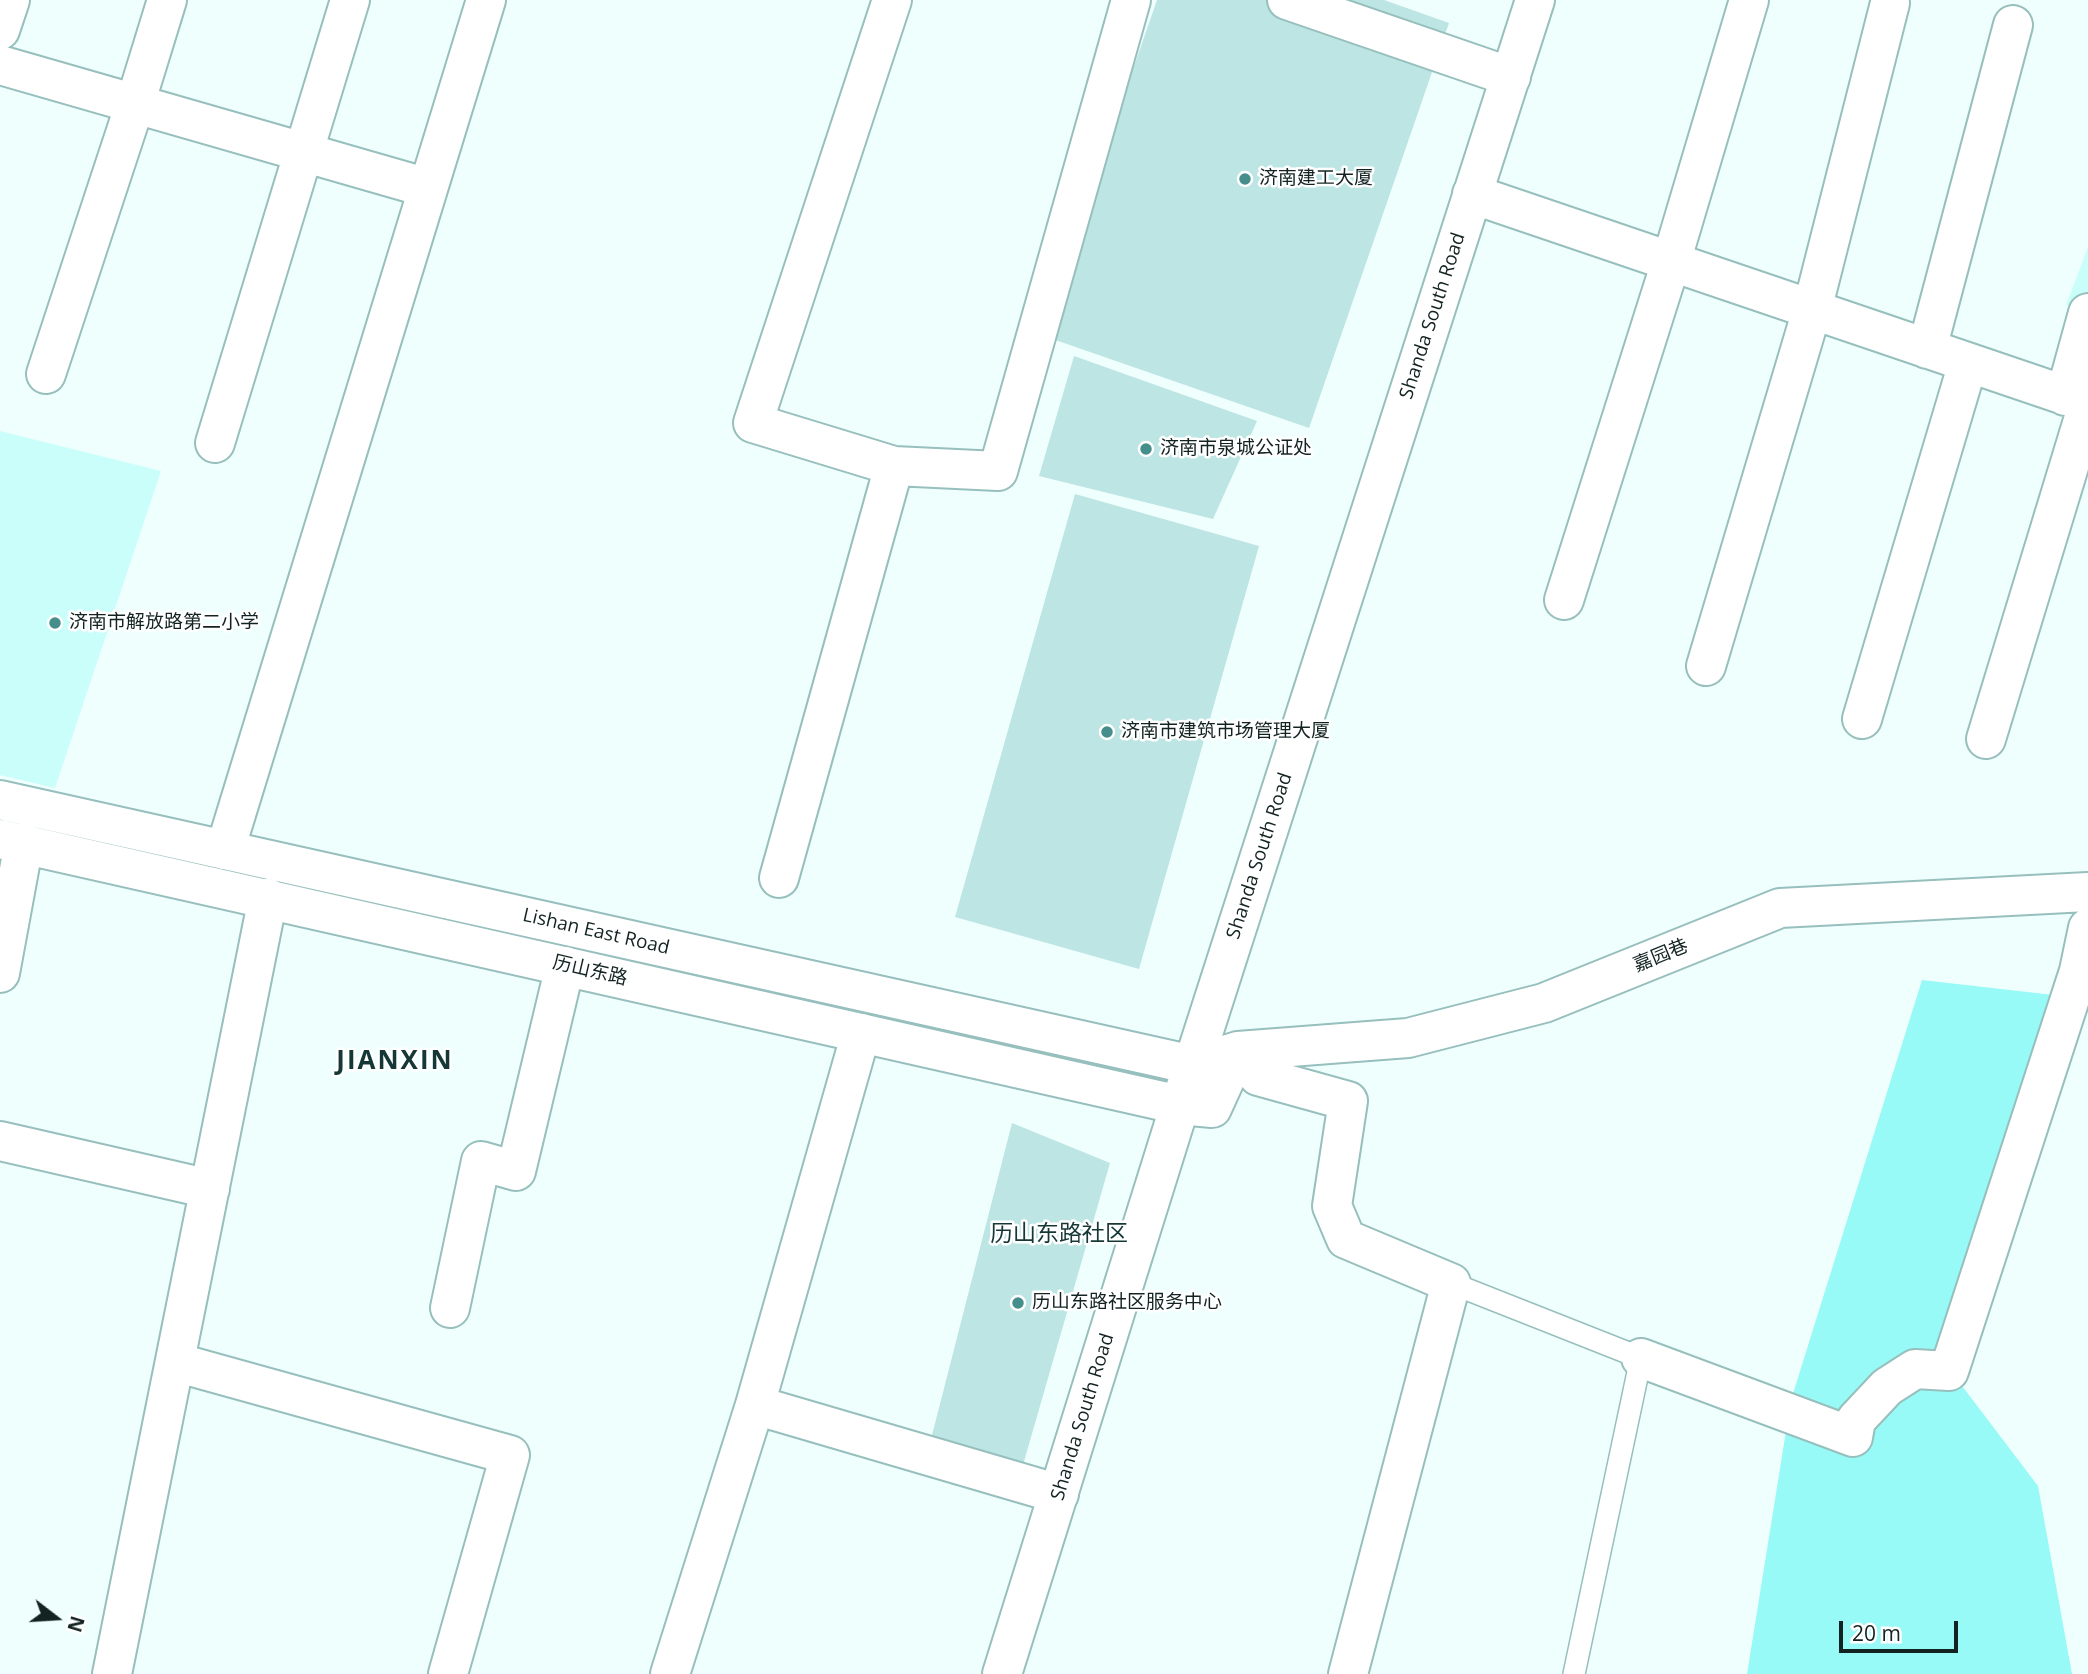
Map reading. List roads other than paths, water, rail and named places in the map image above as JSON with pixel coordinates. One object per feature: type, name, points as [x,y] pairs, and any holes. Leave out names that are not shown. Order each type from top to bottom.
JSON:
[{"type":"street","points":[[0,30],[10,0]]},
{"type":"street","points":[[46,374],[167,0]]},
{"type":"street","points":[[215,443],[350,0]]},
{"type":"street","points":[[225,850],[486,0]]},
{"type":"street","points":[[892,0],[753,423],[894,466],[998,471],[1131,0]]},
{"type":"street","points":[[1287,0],[1510,77]]},
{"type":"street","name":"Shanda South Road","points":[[1002,1674],[1192,1065],[1535,0]]},
{"type":"street","points":[[1564,600],[1671,261],[1749,0]]},
{"type":"street","points":[[1706,666],[1812,310],[1890,3]]},
{"type":"street","points":[[1927,349],[2013,25]]},
{"type":"street","points":[[0,65],[428,188]]},
{"type":"street","points":[[1472,194],[2080,401]]},
{"type":"street","points":[[1986,739],[2080,401],[2088,313]]},
{"type":"street","points":[[1862,719],[1968,363]]},
{"type":"street","points":[[779,878],[894,466]]},
{"type":"street","name":"Lishan East Road","points":[[0,800],[1192,1065]]},
{"type":"street","points":[[0,974],[12,841]]},
{"type":"street","name":"历山东路","points":[[12,841],[1180,1105],[1212,1108],[1237,1051]]},
{"type":"street","points":[[112,1674],[268,898]]},
{"type":"street","points":[[1641,1358],[1853,1437],[1856,1420],[1887,1387],[1915,1369],[1949,1371],[2083,972],[2088,904]]},
{"type":"street","name":"嘉园巷","points":[[1192,1065],[1237,1051],[1408,1038],[1544,1003],[1780,908],[2088,904]]},
{"type":"street","points":[[450,1308],[481,1161],[516,1171],[565,966]]},
{"type":"street","points":[[670,1674],[755,1405],[861,1033]]},
{"type":"street","points":[[1237,1051],[1258,1076],[1348,1101],[1332,1206],[1346,1239],[1451,1283],[1348,1674]]},
{"type":"street","points":[[0,1141],[211,1189]]},
{"type":"street","points":[[176,1362],[510,1455],[448,1674]]},
{"type":"street","points":[[755,1405],[1059,1494]]},
{"type":"lane","points":[[1451,1283],[1641,1358],[1574,1674]]},
{"type":"place","name":"济南建工大厦","points":[[1245,179]]},
{"type":"place","name":"济南市泉城公证处","points":[[1146,449]]},
{"type":"place","name":"济南市解放路第二小学","points":[[55,623]]},
{"type":"place","name":"济南市建筑市场管理大厦","points":[[1107,732]]},
{"type":"place","name":"历山东路社区服务中心","points":[[1018,1303]]},
{"type":"district","name":"JIANXIN","points":[[395,1062]]},
{"type":"district","name":"历山东路社区","points":[[1059,1234]]}]
